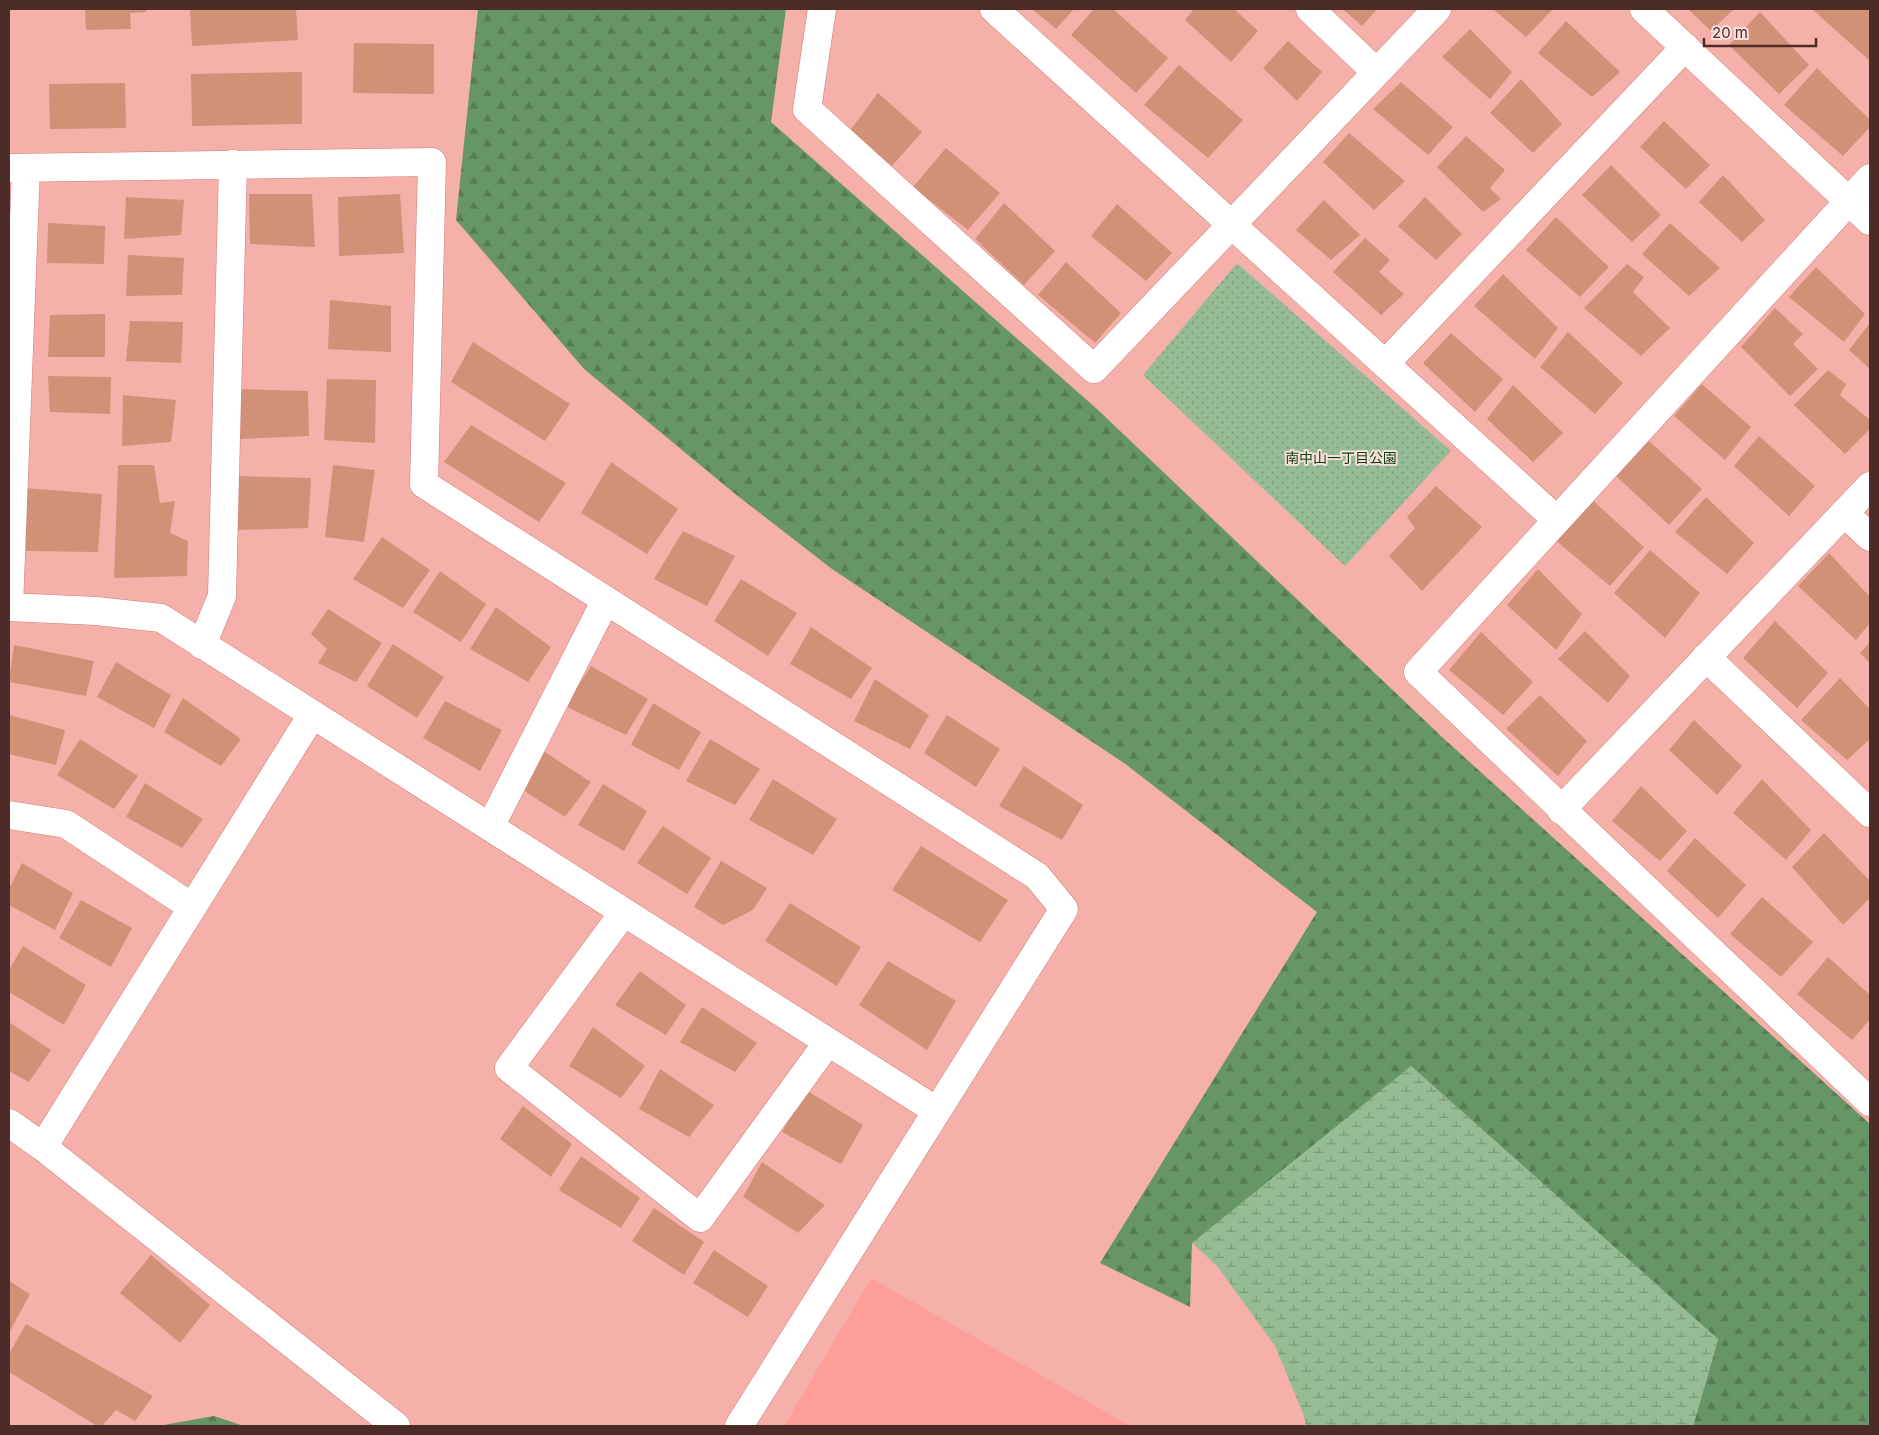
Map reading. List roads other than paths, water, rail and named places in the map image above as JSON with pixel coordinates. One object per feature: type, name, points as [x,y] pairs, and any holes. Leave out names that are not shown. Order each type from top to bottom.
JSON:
[{"type":"street","points":[[822,9],[807,109],[1094,368],[1436,9]]},
{"type":"street","points":[[994,9],[1557,520]]},
{"type":"street","points":[[1310,9],[1376,72]]},
{"type":"street","points":[[1644,9],[1870,221]]},
{"type":"street","points":[[1386,364],[1685,47]]},
{"type":"street","points":[[739,1426],[1064,909],[1037,876],[424,484],[432,162],[18,168],[9,607],[96,611],[161,618],[937,1111]]},
{"type":"street","points":[[202,645],[222,596],[233,164]]},
{"type":"street","points":[[1870,178],[1418,672],[1870,1102]]},
{"type":"street","points":[[1561,810],[1870,486]]},
{"type":"street","points":[[1844,513],[1870,537]]},
{"type":"street","points":[[490,827],[606,600]]},
{"type":"street","points":[[1706,657],[1870,813]]},
{"type":"street","points":[[43,1147],[312,714]]},
{"type":"street","points":[[9,816],[66,824],[192,908]]},
{"type":"street","points":[[624,912],[508,1068],[700,1218],[828,1042]]},
{"type":"street","points":[[9,1123],[43,1147],[396,1426]]},
{"type":"park label","name":"南中山一丁目公園","points":[[1341,457]]}]
